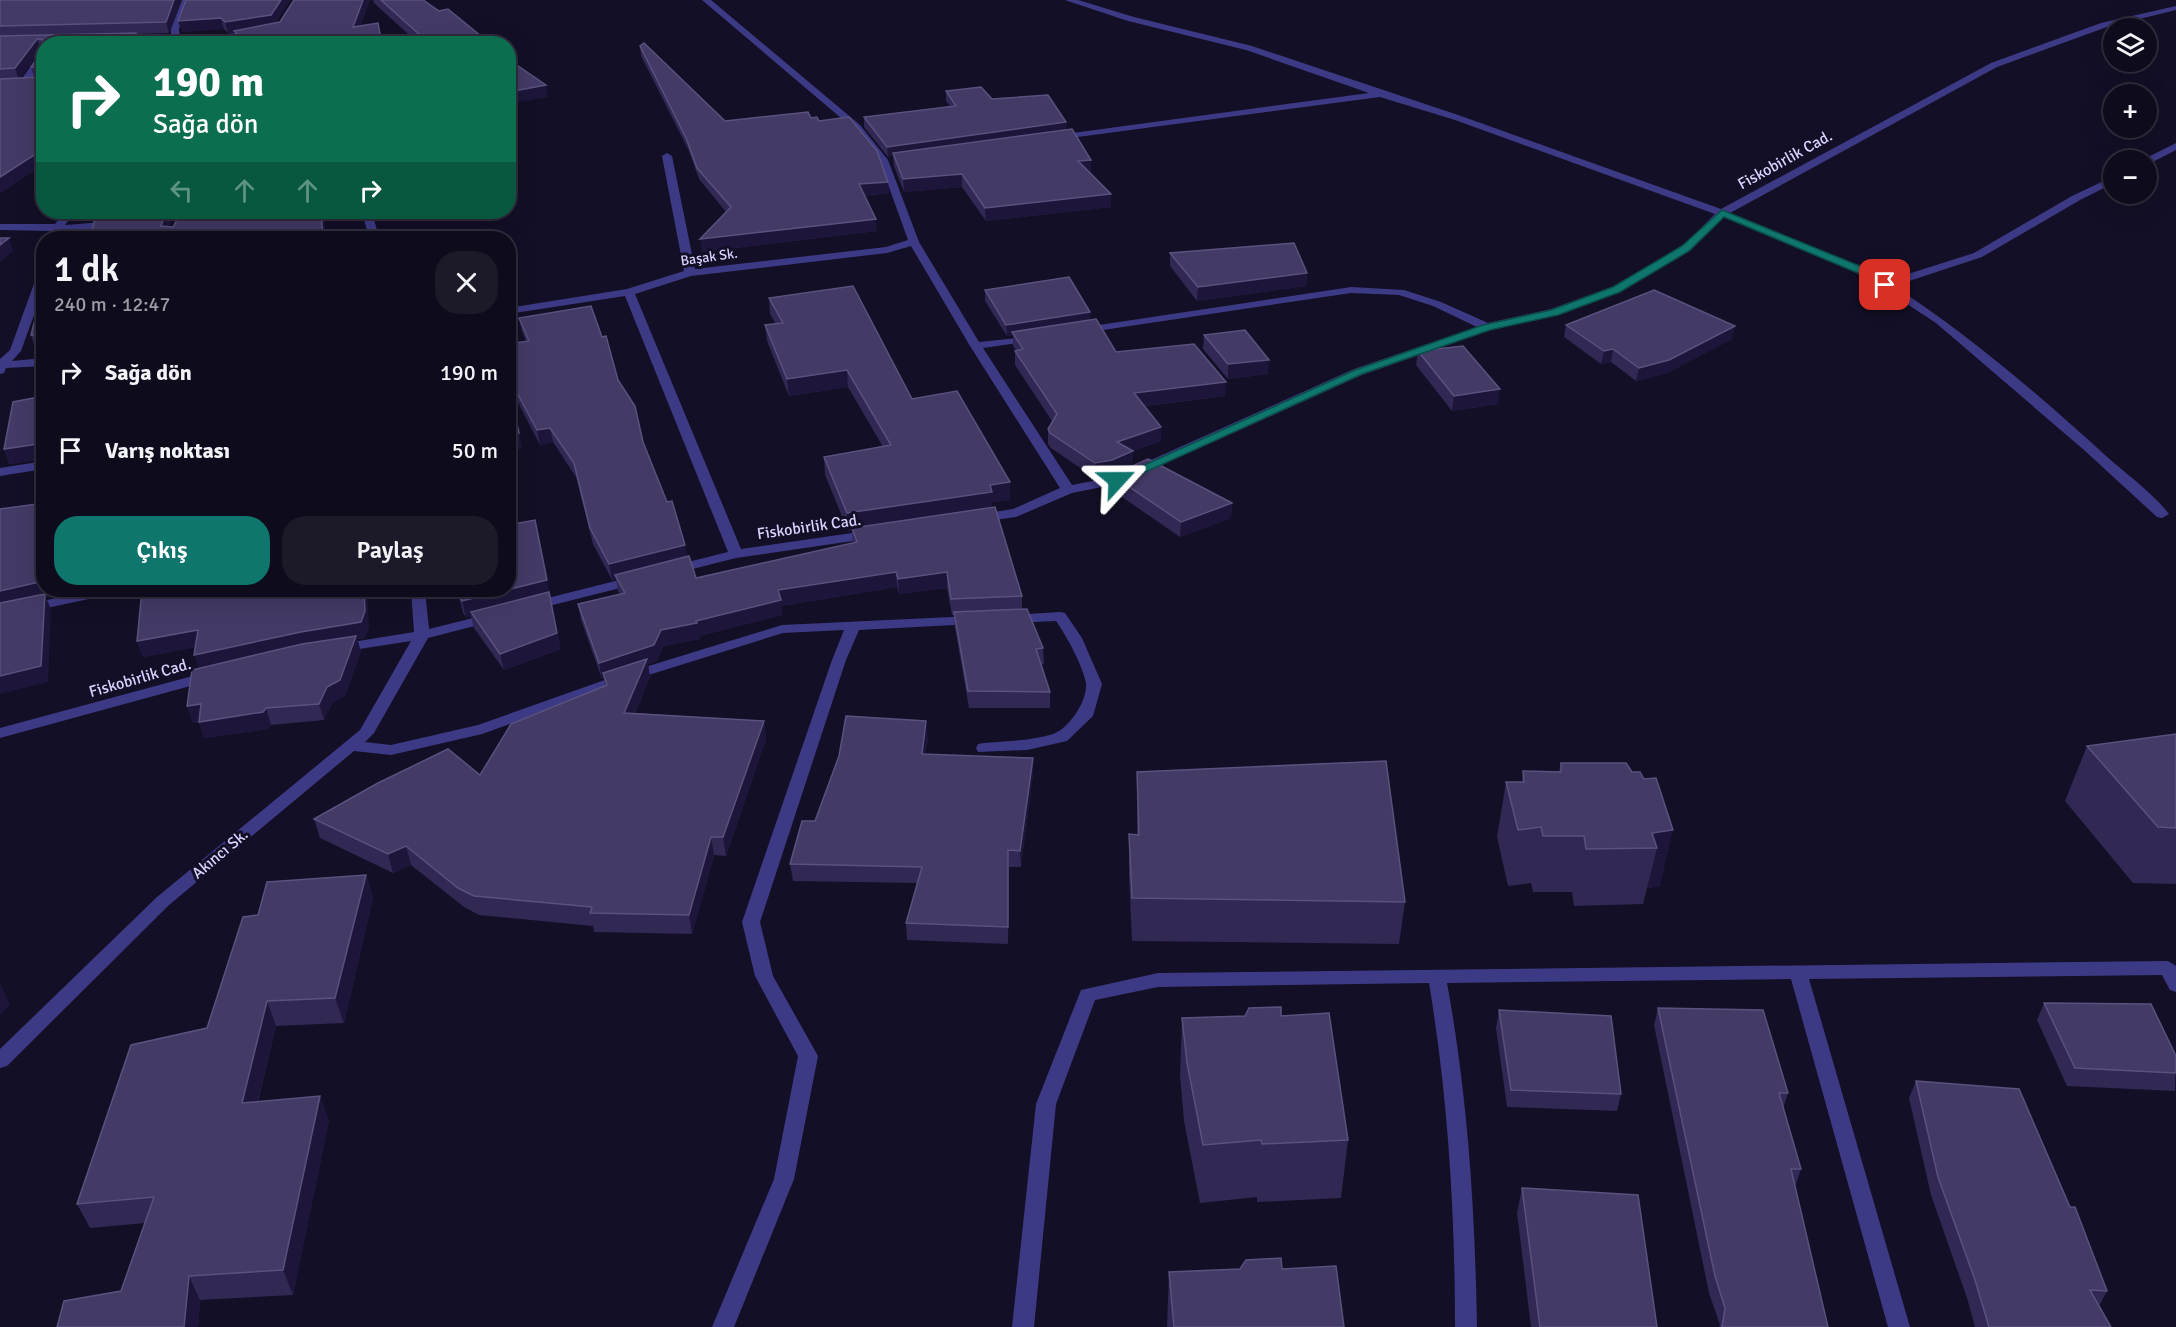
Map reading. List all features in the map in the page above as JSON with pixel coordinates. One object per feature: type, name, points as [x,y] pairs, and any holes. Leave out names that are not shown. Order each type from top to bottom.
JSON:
[{"type":"street","points":[[177,36],[175,29],[186,0]]},
{"type":"street","points":[[706,0],[857,127],[885,162],[914,242],[976,346],[1068,490]]},
{"type":"street","points":[[1069,0],[1131,19],[1250,48],[1381,94],[1458,118],[1722,213],[1868,274],[1940,321],[2089,447],[2162,514]]},
{"type":"street","name":"Fiskobirlik Cad.","points":[[969,520],[1016,513],[1068,490],[1117,480],[1358,372],[1487,327],[1554,312],[1633,282],[1686,249],[1722,213],[1994,65],[2104,25],[2176,8]]},
{"type":"street","points":[[242,36],[267,32]]},
{"type":"street","points":[[23,84],[36,65]]},
{"type":"street","points":[[12,85],[36,83]]},
{"type":"street","points":[[1050,139],[1381,94]]},
{"type":"street","points":[[2157,156],[2176,146]]},
{"type":"street","points":[[668,156],[690,273]]},
{"type":"street","points":[[885,162],[897,160]]},
{"type":"street","points":[[1885,285],[1978,255],[2103,184]]},
{"type":"street","points":[[135,220],[141,219]]},
{"type":"street","points":[[176,230],[182,219]]},
{"type":"street","points":[[69,231],[123,222]]},
{"type":"street","points":[[0,227],[37,231]]},
{"type":"street","name":"Başak Sk.","points":[[516,310],[629,292],[690,273],[887,250],[914,242]]},
{"type":"street","points":[[1068,333],[1351,290],[1400,292],[1437,304],[1487,327]]},
{"type":"street","points":[[0,367],[15,351],[36,292]]},
{"type":"street","points":[[629,292],[736,554]]},
{"type":"street","points":[[976,346],[1045,336]]},
{"type":"street","points":[[0,367],[36,363]]},
{"type":"street","points":[[0,472],[36,466]]},
{"type":"street","name":"Fiskobirlik Cad.","points":[[523,609],[736,554],[888,532]]},
{"type":"street","points":[[0,614],[79,597]]},
{"type":"street","points":[[419,597],[422,635]]},
{"type":"street","points":[[329,650],[422,635],[501,615]]},
{"type":"street","points":[[351,746],[391,750],[482,729],[621,679],[782,629],[1060,616],[1075,638],[1094,684],[1085,716],[1061,737],[1027,745],[984,748]]},
{"type":"street","points":[[723,1327],[784,1179],[808,1056],[764,976],[751,922],[839,660],[854,625]]},
{"type":"street","name":"Akıncı Sk.","points":[[0,1061],[163,901],[366,733],[422,635]]},
{"type":"street","name":"Fiskobirlik Cad.","points":[[0,733],[226,672]]},
{"type":"street","points":[[1023,1327],[1046,1104],[1088,995],[1158,980],[1798,973],[2172,965],[2176,985]]},
{"type":"street","points":[[1798,973],[1899,1327]]},
{"type":"street","points":[[1437,977],[1450,1045],[1462,1169],[1466,1327]]},
{"type":"building","points":[[0,0],[174,0],[166,22],[0,26]]},
{"type":"building","points":[[186,0],[281,0],[271,15],[225,22],[221,18],[178,21]]},
{"type":"building","points":[[294,0],[363,0],[353,27],[378,23],[380,36],[239,36],[234,31],[280,22]]},
{"type":"building","points":[[381,0],[423,0],[439,11],[448,9],[481,36],[421,36]]},
{"type":"building","points":[[136,33],[134,36],[36,36],[36,40],[15,68],[0,69],[0,36]]},
{"type":"building","points":[[644,43],[725,121],[808,112],[811,118],[817,117],[819,121],[849,117],[877,151],[888,182],[859,184],[876,219],[700,239],[731,207],[697,168],[687,140],[640,46]]},
{"type":"building","points":[[516,64],[546,85],[516,91]]},
{"type":"building","points":[[36,77],[36,155],[0,177],[0,79]]},
{"type":"building","points":[[981,87],[992,99],[1048,95],[1066,122],[887,147],[864,117],[956,106],[946,91]]},
{"type":"building","points":[[1072,129],[1091,160],[1078,161],[1111,194],[985,208],[962,174],[903,179],[893,153]]},
{"type":"building","points":[[95,219],[164,219],[161,226],[173,227],[177,219],[322,219],[322,231],[92,231]]},
{"type":"building","points":[[0,238],[9,238],[0,245]]},
{"type":"building","points":[[1294,243],[1307,273],[1198,287],[1170,253]]},
{"type":"building","points":[[1069,277],[1090,312],[1006,325],[985,290]]},
{"type":"building","points":[[853,286],[912,399],[957,391],[1010,482],[990,485],[992,492],[847,513],[824,457],[891,445],[847,370],[787,379],[765,325],[783,323],[769,298]]},
{"type":"building","points":[[1654,290],[1735,326],[1669,360],[1639,368],[1613,349],[1604,351],[1566,325]]},
{"type":"building","points":[[591,306],[602,337],[606,336],[618,380],[635,406],[643,442],[667,502],[672,501],[685,545],[609,564],[590,528],[574,463],[550,428],[537,430],[516,391],[516,343],[529,341],[519,318]]},
{"type":"building","points":[[36,316],[36,335],[31,335]]},
{"type":"building","points":[[1096,319],[1116,352],[1194,344],[1226,382],[1134,393],[1161,427],[1117,442],[1133,451],[1112,460],[1095,463],[1050,433],[1048,429],[1057,414],[1015,351],[1023,349],[1012,332]]},
{"type":"building","points":[[1245,330],[1269,360],[1228,364],[1204,335]]},
{"type":"building","points":[[1463,346],[1500,389],[1454,396],[1418,351]]},
{"type":"building","points":[[36,398],[36,444],[4,449],[13,402]]},
{"type":"building","points":[[1148,459],[1232,503],[1181,522],[1109,473],[1123,470]]},
{"type":"building","points":[[36,504],[36,583],[0,591],[0,509]]},
{"type":"building","points":[[995,507],[1022,596],[951,599],[947,572],[898,579],[896,572],[778,590],[781,600],[696,621],[697,623],[661,630],[654,645],[599,663],[578,604],[625,593],[615,575],[689,556],[696,578],[857,542],[852,528]]},
{"type":"building","points":[[535,520],[547,580],[516,588],[516,524]]},
{"type":"building","points":[[549,592],[557,633],[500,654],[471,612]]},
{"type":"building","points":[[36,596],[45,597],[41,666],[0,676],[0,603]]},
{"type":"building","points":[[141,597],[364,597],[365,611],[361,622],[301,632],[194,655],[198,630],[137,641]]},
{"type":"building","points":[[459,597],[478,597],[462,601]]},
{"type":"building","points":[[1027,609],[1043,648],[1036,649],[1050,692],[968,691],[954,612]]},
{"type":"building","points":[[356,636],[340,680],[327,687],[319,704],[266,708],[263,712],[199,722],[201,704],[187,706],[192,670],[302,644]]},
{"type":"building","points":[[647,659],[624,713],[764,721],[723,837],[711,837],[689,915],[590,913],[592,907],[474,896],[458,888],[406,846],[388,854],[314,819],[378,783],[448,749],[480,775],[511,724],[607,685],[603,673]]},
{"type":"building","points":[[846,716],[926,721],[922,754],[1033,758],[1020,851],[1008,850],[1008,927],[906,923],[922,867],[790,864],[802,821],[815,821],[839,756]]},
{"type":"building","points":[[2176,734],[2176,828],[2158,827],[2087,746]]},
{"type":"building","points":[[1386,761],[1405,902],[1132,898],[1129,834],[1139,835],[1137,772]]},
{"type":"building","points":[[1561,763],[1626,763],[1632,772],[1640,772],[1644,779],[1656,778],[1673,830],[1652,833],[1657,848],[1586,849],[1584,836],[1543,836],[1541,827],[1518,830],[1506,782],[1524,782],[1523,771],[1561,772]]},
{"type":"building","points":[[366,875],[335,998],[267,1001],[242,1103],[320,1096],[283,1270],[189,1276],[184,1327],[57,1327],[64,1301],[121,1291],[154,1197],[77,1204],[131,1045],[207,1028],[243,917],[258,915],[267,882]]},
{"type":"building","points":[[2044,1003],[2151,1004],[2176,1056],[2176,1073],[2075,1068]]},
{"type":"building","points":[[1281,1007],[1281,1016],[1329,1013],[1348,1140],[1262,1144],[1261,1140],[1203,1145],[1187,1063],[1182,1018],[1245,1016],[1249,1008]]},
{"type":"building","points":[[1658,1008],[1763,1010],[1788,1093],[1779,1093],[1801,1169],[1791,1169],[1828,1327],[1722,1327],[1725,1308],[1715,1276]]},
{"type":"building","points":[[1499,1010],[1611,1016],[1621,1094],[1511,1090]]},
{"type":"building","points":[[1916,1081],[2019,1089],[2070,1207],[2075,1207],[2107,1291],[2090,1290],[2111,1327],[1989,1327],[1975,1280],[1938,1177]]},
{"type":"building","points":[[1522,1188],[1638,1195],[1657,1327],[1540,1327]]},
{"type":"building","points":[[1281,1258],[1282,1269],[1336,1266],[1344,1327],[1174,1327],[1169,1272],[1240,1269],[1246,1260]]},
{"type":"route","points":[[1117,480],[1358,372],[1487,327],[1554,312],[1616,290],[1686,249],[1722,213],[1868,274],[1885,285]]}]
